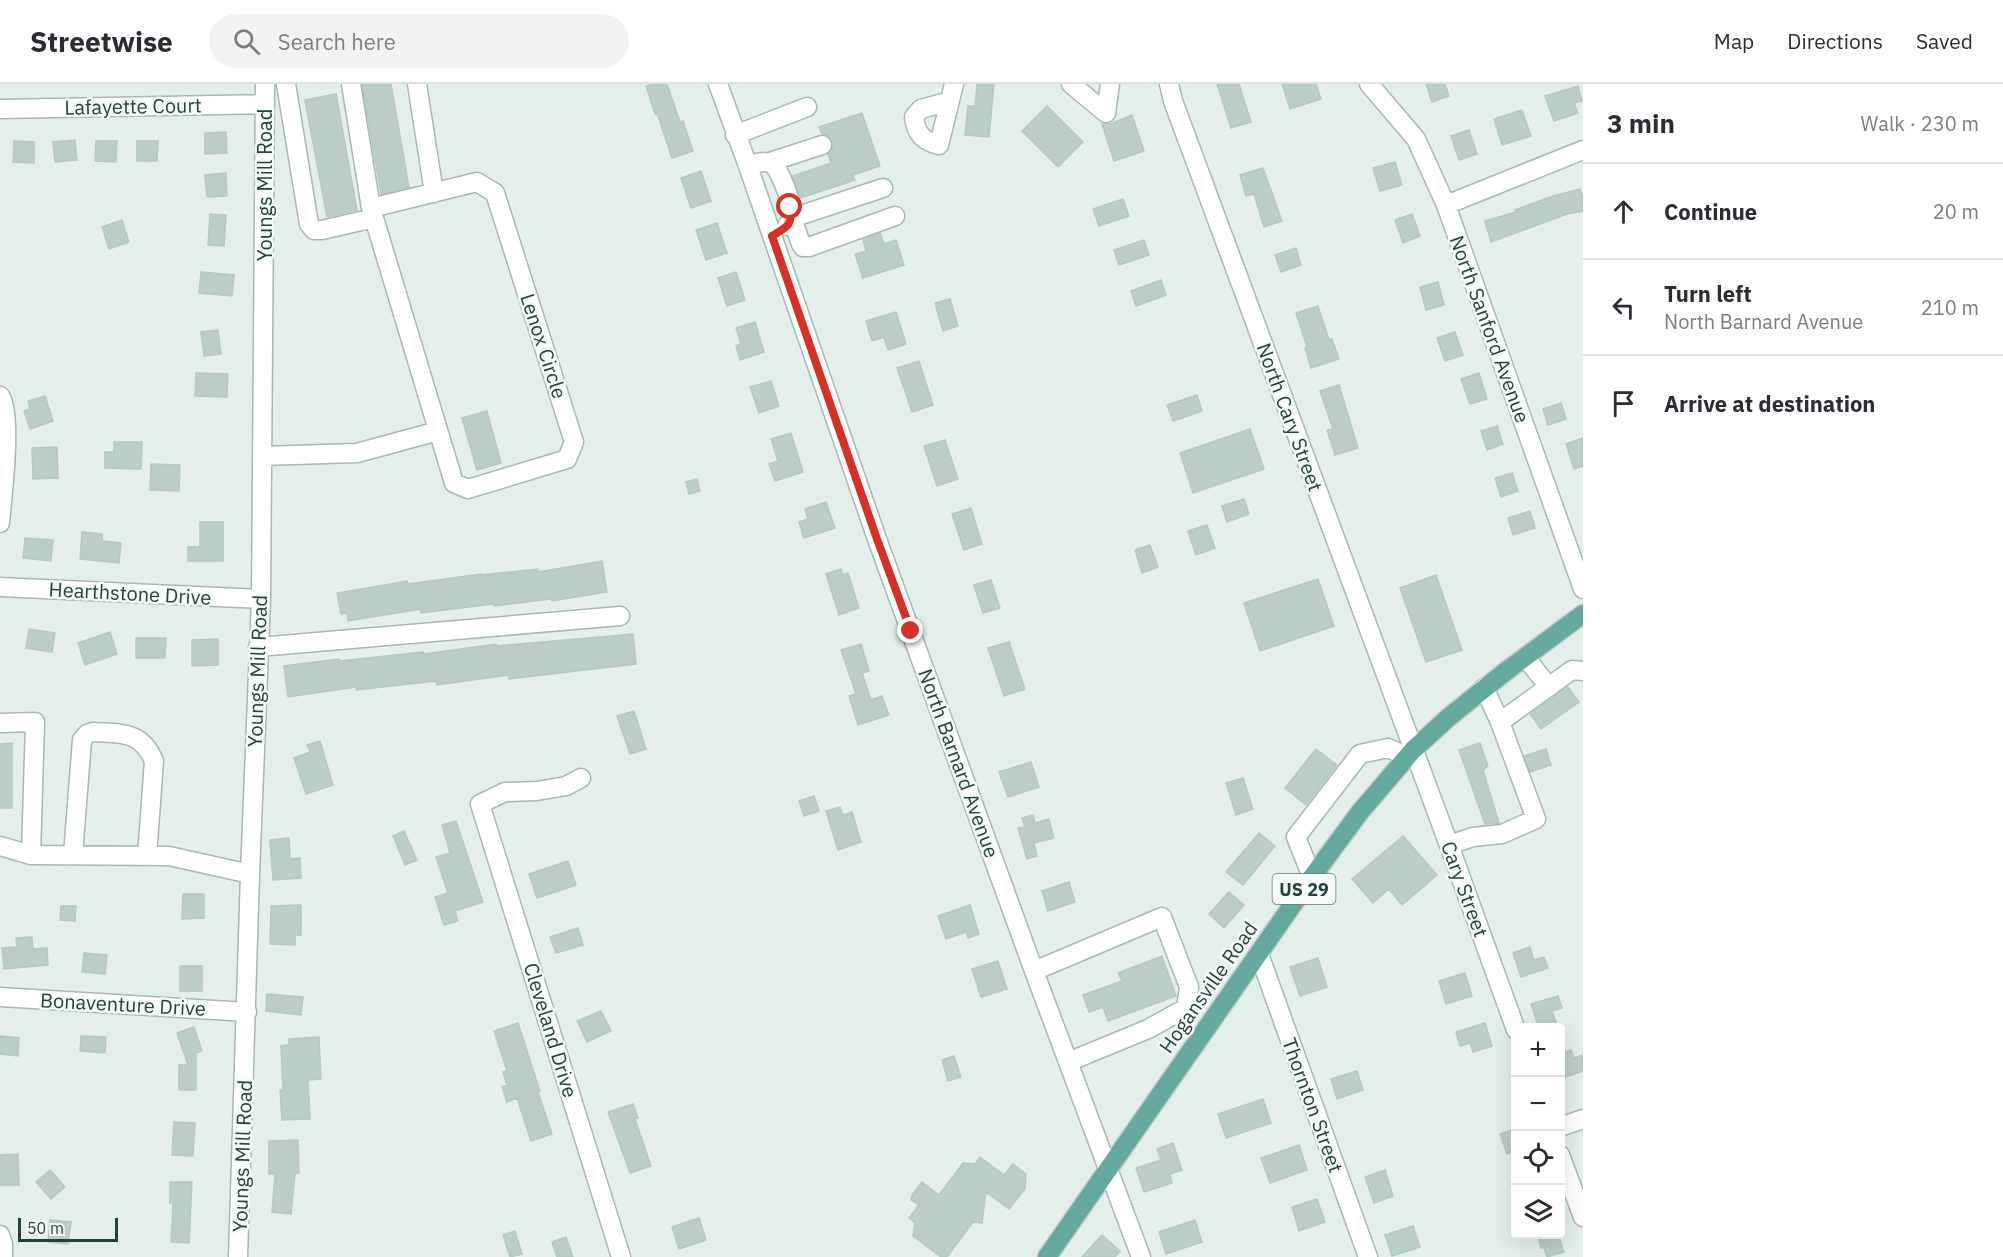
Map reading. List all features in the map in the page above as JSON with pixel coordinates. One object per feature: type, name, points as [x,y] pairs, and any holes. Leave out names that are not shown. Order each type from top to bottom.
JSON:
[{"type":"main road","name":"Hogansville Road","points":[[1047,1257],[1312,877],[1360,812],[1411,753],[1484,688],[1583,614]]},
{"type":"street","name":"Youngs Mill Road","points":[[238,1257],[261,599],[265,104],[270,84]]},
{"type":"street","points":[[286,84],[309,224],[314,230],[322,230],[372,213]]},
{"type":"street","name":"Lenox Circle","points":[[351,84],[372,213],[454,483],[468,489],[567,459],[574,442],[495,193],[477,182],[372,213]]},
{"type":"street","points":[[417,84],[434,193]]},
{"type":"street","name":"North Barnard Avenue","points":[[718,84],[877,539],[1141,1257]]},
{"type":"street","points":[[1071,84],[1106,113],[1110,84]]},
{"type":"street","name":"North Cary Street","points":[[1169,84],[1173,101],[1411,753]]},
{"type":"street","name":"North Sanford Avenue","points":[[1369,84],[1416,139],[1446,205],[1583,589]]},
{"type":"street","name":"Lafayette Court","points":[[0,108],[265,104]]},
{"type":"street","points":[[735,135],[807,107]]},
{"type":"street","points":[[748,166],[770,162],[822,145]]},
{"type":"street","points":[[1446,205],[1583,150]]},
{"type":"street","points":[[770,162],[778,168],[803,247],[895,216]]},
{"type":"street","points":[[772,236],[786,228],[792,218],[883,188]]},
{"type":"street","points":[[0,396],[6,412],[5,464],[0,523]]},
{"type":"street","points":[[262,456],[357,453],[438,431]]},
{"type":"street","name":"Hearthstone Drive","points":[[0,587],[261,599]]},
{"type":"street","points":[[258,647],[620,616]]},
{"type":"street","points":[[1526,657],[1549,687]]},
{"type":"street","points":[[1500,722],[1572,670],[1583,671]]},
{"type":"street","points":[[1449,845],[1473,837],[1502,834],[1536,819],[1500,722],[1484,688]]},
{"type":"street","points":[[0,723],[35,722],[31,855]]},
{"type":"street","points":[[73,855],[82,740],[92,732],[131,735],[148,748],[154,761],[147,856]]},
{"type":"street","points":[[1312,877],[1296,837],[1360,754],[1388,748],[1411,753]]},
{"type":"street","name":"Cary Street","points":[[1411,753],[1449,845],[1513,1023]]},
{"type":"street","name":"Cleveland Drive","points":[[581,778],[566,786],[537,791],[505,792],[480,804],[621,1257]]},
{"type":"street","points":[[0,846],[31,855],[169,856],[250,874]]},
{"type":"street","points":[[1034,971],[1162,917],[1189,987],[1186,1008]]},
{"type":"street","name":"Thornton Street","points":[[1259,954],[1368,1257]]},
{"type":"street","name":"Bonaventure Drive","points":[[0,997],[247,1012]]},
{"type":"street","points":[[1186,1008],[1212,1020]]},
{"type":"street","points":[[1068,1062],[1148,1029],[1186,1008]]},
{"type":"street","points":[[1565,1125],[1583,1119]]},
{"type":"street","points":[[1565,1168],[1583,1217]]},
{"type":"street","points":[[0,1235],[3,1257]]},
{"type":"building","points":[[362,84],[391,84],[409,187],[381,194]]},
{"type":"building","points":[[667,84],[693,151],[672,158],[646,86]]},
{"type":"building","points":[[977,84],[994,84],[989,137],[965,135],[968,106],[975,106]]},
{"type":"building","points":[[1217,84],[1239,84],[1251,122],[1231,128]]},
{"type":"building","points":[[1282,84],[1316,84],[1321,99],[1290,109]]},
{"type":"building","points":[[1426,84],[1445,84],[1449,96],[1432,102]]},
{"type":"building","points":[[1578,86],[1582,101],[1574,103],[1578,113],[1554,121],[1545,96]]},
{"type":"building","points":[[336,94],[357,210],[327,217],[305,100]]},
{"type":"building","points":[[1047,106],[1083,142],[1058,167],[1022,131]]},
{"type":"building","points":[[1522,110],[1531,136],[1502,145],[1494,119]]},
{"type":"building","points":[[862,113],[880,166],[853,175],[855,180],[800,198],[793,176],[831,163],[828,154],[833,148],[832,141],[829,136],[822,134],[819,127]]},
{"type":"building","points":[[1132,115],[1144,151],[1114,161],[1102,124],[1110,124]]},
{"type":"building","points":[[1469,130],[1477,154],[1459,160],[1451,136]]},
{"type":"building","points":[[226,132],[227,153],[205,154],[205,133]]},
{"type":"building","points":[[75,140],[77,160],[55,162],[53,142]]},
{"type":"building","points":[[14,141],[34,142],[34,163],[13,162]]},
{"type":"building","points":[[96,141],[117,141],[116,162],[95,161]]},
{"type":"building","points":[[137,141],[158,141],[157,161],[137,161]]},
{"type":"building","points":[[1395,162],[1402,185],[1380,191],[1373,168]]},
{"type":"building","points":[[1263,168],[1282,221],[1264,227],[1254,194],[1246,196],[1240,175]]},
{"type":"building","points":[[701,171],[711,201],[691,208],[681,178]]},
{"type":"building","points":[[226,173],[227,196],[207,197],[205,175]]},
{"type":"building","points":[[1580,189],[1583,211],[1567,214],[1491,242],[1485,221],[1516,212],[1515,210],[1550,197]]},
{"type":"building","points":[[1123,199],[1129,216],[1099,226],[1093,209]]},
{"type":"building","points":[[210,214],[226,215],[224,246],[208,245]]},
{"type":"building","points":[[1412,214],[1420,236],[1403,243],[1395,220]]},
{"type":"building","points":[[122,220],[129,242],[109,249],[102,227]]},
{"type":"building","points":[[717,223],[727,253],[706,260],[696,230]]},
{"type":"building","points":[[880,233],[884,244],[896,240],[904,265],[863,278],[855,254],[866,251],[863,240]]},
{"type":"building","points":[[1144,240],[1149,255],[1119,265],[1114,250]]},
{"type":"building","points":[[1296,248],[1301,265],[1281,272],[1275,255]]},
{"type":"building","points":[[201,272],[234,275],[232,296],[199,293]]},
{"type":"building","points":[[736,272],[745,300],[727,306],[718,278]]},
{"type":"building","points":[[1161,280],[1166,295],[1136,306],[1131,291]]},
{"type":"building","points":[[1438,282],[1444,305],[1426,310],[1420,287]]},
{"type":"building","points":[[950,299],[958,326],[943,331],[935,303]]},
{"type":"building","points":[[1318,306],[1329,340],[1332,339],[1339,359],[1311,368],[1296,313]]},
{"type":"building","points":[[896,312],[906,344],[888,350],[884,337],[872,341],[866,321]]},
{"type":"building","points":[[755,322],[764,352],[740,360],[736,346],[741,344],[736,328]]},
{"type":"building","points":[[218,330],[221,354],[204,356],[201,332]]},
{"type":"building","points":[[1455,332],[1463,355],[1445,361],[1437,338]]},
{"type":"building","points":[[919,361],[933,405],[912,412],[897,368]]},
{"type":"building","points":[[196,373],[228,374],[227,397],[195,396]]},
{"type":"building","points":[[1479,373],[1487,399],[1470,404],[1461,379]]},
{"type":"building","points":[[771,381],[779,406],[759,413],[750,387]]},
{"type":"building","points":[[1339,385],[1358,448],[1335,455],[1327,430],[1333,429],[1320,391]]},
{"type":"building","points":[[1197,395],[1202,411],[1173,421],[1167,405]]},
{"type":"building","points":[[45,396],[53,421],[30,429],[24,411],[30,409],[28,401]]},
{"type":"building","points":[[1561,403],[1566,419],[1548,425],[1543,409]]},
{"type":"building","points":[[487,411],[501,463],[477,470],[462,418]]},
{"type":"building","points":[[1497,426],[1503,444],[1487,450],[1481,431]]},
{"type":"building","points":[[1250,429],[1264,469],[1193,493],[1180,453]]},
{"type":"building","points":[[791,433],[803,472],[775,481],[769,464],[778,461],[771,439]]},
{"type":"building","points":[[1583,438],[1583,466],[1574,469],[1566,444]]},
{"type":"building","points":[[945,440],[958,479],[937,486],[924,446]]},
{"type":"building","points":[[114,442],[142,442],[141,469],[105,468],[105,452],[114,452]]},
{"type":"building","points":[[57,447],[58,478],[33,479],[32,448]]},
{"type":"building","points":[[151,464],[180,465],[179,491],[150,490]]},
{"type":"building","points":[[1512,473],[1518,491],[1501,497],[1495,478]]},
{"type":"building","points":[[697,479],[700,491],[689,494],[686,482]]},
{"type":"building","points":[[1244,499],[1249,514],[1227,522],[1222,506]]},
{"type":"building","points":[[826,502],[835,528],[804,538],[799,522],[808,519],[805,509]]},
{"type":"building","points":[[971,508],[982,544],[964,550],[952,514]]},
{"type":"building","points":[[1530,511],[1535,528],[1513,535],[1508,518]]},
{"type":"building","points":[[200,522],[223,522],[223,561],[188,561],[188,547],[200,547]]},
{"type":"building","points":[[1207,525],[1215,548],[1196,555],[1188,531]]},
{"type":"building","points":[[82,532],[102,534],[102,541],[121,543],[119,563],[80,559]]},
{"type":"building","points":[[25,538],[53,540],[51,561],[23,558]]},
{"type":"building","points":[[1150,545],[1158,567],[1142,573],[1135,550]]},
{"type":"building","points":[[602,561],[607,592],[552,601],[551,599],[494,606],[493,604],[421,613],[421,609],[348,621],[347,613],[341,614],[337,593],[407,581],[408,584],[481,574],[538,569],[538,572]]},
{"type":"building","points":[[841,569],[843,575],[848,573],[859,608],[839,615],[826,574]]},
{"type":"building","points":[[1436,575],[1462,650],[1426,662],[1400,588]]},
{"type":"building","points":[[1318,579],[1334,626],[1260,651],[1244,603]]},
{"type":"building","points":[[991,580],[1000,608],[983,613],[974,585]]},
{"type":"building","points":[[29,629],[55,633],[52,652],[26,648]]},
{"type":"building","points":[[110,632],[117,654],[85,665],[78,643]]},
{"type":"building","points":[[633,634],[636,664],[509,679],[509,675],[437,685],[436,681],[356,690],[356,687],[288,697],[284,666],[339,659],[339,661],[423,652],[424,654],[496,644],[496,646]]},
{"type":"building","points":[[136,638],[166,638],[165,658],[136,658]]},
{"type":"building","points":[[218,639],[218,665],[192,666],[192,640]]},
{"type":"building","points":[[1009,642],[1025,689],[1004,696],[988,648]]},
{"type":"building","points":[[861,644],[869,671],[862,673],[871,700],[882,696],[889,715],[858,725],[849,696],[856,694],[841,650]]},
{"type":"building","points":[[1568,687],[1579,702],[1541,729],[1530,714]]},
{"type":"building","points":[[634,711],[646,749],[630,754],[617,716]]},
{"type":"building","points":[[320,741],[333,785],[306,794],[294,758],[310,752],[307,745]]},
{"type":"building","points":[[12,743],[12,808],[0,808],[0,744]]},
{"type":"building","points":[[1480,743],[1488,766],[1483,770],[1499,823],[1485,824],[1459,750]]},
{"type":"building","points":[[1316,749],[1337,765],[1306,805],[1285,788]]},
{"type":"building","points":[[1546,749],[1551,765],[1530,772],[1524,756]]},
{"type":"building","points":[[1031,762],[1039,787],[1008,797],[999,772]]},
{"type":"building","points":[[1243,778],[1253,809],[1236,815],[1226,783]]},
{"type":"building","points":[[814,796],[819,811],[804,816],[799,801]]},
{"type":"building","points":[[840,807],[843,815],[852,812],[861,842],[838,850],[826,811]]},
{"type":"building","points":[[1033,815],[1035,823],[1049,819],[1054,838],[1034,843],[1037,856],[1027,859],[1018,828],[1025,827],[1022,818]]},
{"type":"building","points":[[456,821],[483,902],[455,911],[458,921],[444,925],[435,897],[448,893],[436,857],[450,853],[442,825]]},
{"type":"building","points":[[404,831],[417,860],[405,865],[393,836]]},
{"type":"building","points":[[1259,833],[1275,846],[1243,885],[1226,872]]},
{"type":"building","points":[[1403,836],[1437,875],[1402,905],[1389,889],[1373,903],[1352,879]]},
{"type":"building","points":[[289,838],[290,859],[300,858],[301,878],[273,880],[270,840]]},
{"type":"building","points":[[568,861],[576,885],[537,898],[529,874]]},
{"type":"building","points":[[1069,882],[1075,902],[1048,911],[1042,891]]},
{"type":"building","points":[[1229,892],[1244,905],[1224,928],[1209,914]]},
{"type":"building","points":[[183,894],[204,894],[204,918],[182,919]]},
{"type":"building","points":[[301,905],[301,935],[295,935],[295,945],[270,944],[271,906]]},
{"type":"building","points":[[970,905],[979,934],[968,938],[966,932],[946,939],[938,916]]},
{"type":"building","points":[[61,906],[76,906],[75,921],[60,920]]},
{"type":"building","points":[[578,928],[583,945],[556,953],[550,937]]},
{"type":"building","points":[[32,937],[33,949],[47,948],[48,965],[4,969],[2,948],[17,947],[16,938]]},
{"type":"building","points":[[1530,947],[1534,960],[1544,957],[1548,968],[1521,977],[1513,953]]},
{"type":"building","points":[[84,953],[107,955],[105,974],[82,972]]},
{"type":"building","points":[[1162,956],[1176,996],[1108,1021],[1103,1007],[1089,1012],[1083,995],[1122,981],[1118,973]]},
{"type":"building","points":[[1318,958],[1327,987],[1300,996],[1290,967]]},
{"type":"building","points":[[998,961],[1007,989],[981,997],[972,969]]},
{"type":"building","points":[[180,966],[202,966],[202,991],[180,991]]},
{"type":"building","points":[[1465,973],[1472,996],[1446,1004],[1439,981]]},
{"type":"building","points":[[267,994],[303,997],[301,1015],[266,1011]]},
{"type":"building","points":[[1558,996],[1562,1008],[1552,1011],[1556,1022],[1537,1023],[1531,1004]]},
{"type":"building","points":[[601,1011],[611,1031],[587,1042],[577,1021]]},
{"type":"building","points":[[518,1023],[552,1134],[531,1141],[517,1098],[507,1102],[502,1087],[507,1085],[503,1072],[507,1071],[494,1031]]},
{"type":"building","points":[[1485,1023],[1492,1046],[1473,1052],[1470,1043],[1460,1046],[1456,1032]]},
{"type":"building","points":[[194,1027],[202,1051],[196,1053],[196,1090],[179,1090],[179,1065],[188,1065],[177,1033]]},
{"type":"building","points":[[0,1036],[19,1038],[18,1056],[0,1054]]},
{"type":"building","points":[[81,1036],[106,1037],[105,1053],[80,1051]]},
{"type":"building","points":[[319,1037],[321,1079],[308,1080],[310,1119],[282,1120],[281,1046],[289,1045],[289,1039]]},
{"type":"building","points":[[1571,1050],[1574,1058],[1583,1055],[1583,1071],[1565,1077],[1565,1052]]},
{"type":"building","points":[[954,1056],[961,1077],[948,1081],[942,1060]]},
{"type":"building","points":[[1357,1071],[1363,1090],[1337,1099],[1331,1079]]},
{"type":"building","points":[[1263,1099],[1271,1123],[1226,1138],[1218,1114]]},
{"type":"building","points":[[633,1104],[638,1118],[635,1119],[651,1166],[630,1173],[608,1112]]},
{"type":"building","points":[[174,1122],[195,1123],[193,1156],[172,1155]]},
{"type":"building","points":[[1511,1130],[1511,1152],[1507,1154],[1500,1134]]},
{"type":"building","points":[[298,1140],[299,1173],[295,1173],[291,1214],[272,1212],[275,1174],[269,1174],[269,1141]]},
{"type":"building","points":[[1173,1143],[1182,1170],[1170,1174],[1172,1183],[1144,1192],[1136,1168],[1161,1160],[1157,1149]]},
{"type":"building","points":[[1299,1145],[1307,1170],[1270,1183],[1261,1158]]},
{"type":"building","points":[[18,1154],[19,1185],[0,1185],[0,1155]]},
{"type":"building","points":[[980,1157],[1004,1175],[1013,1164],[1026,1174],[1025,1189],[1009,1209],[986,1192],[982,1223],[973,1222],[947,1257],[941,1257],[913,1236],[915,1223],[909,1218],[919,1205],[911,1200],[912,1195],[922,1182],[939,1195],[963,1163],[975,1164]]},
{"type":"building","points":[[50,1170],[65,1187],[51,1199],[36,1182]]},
{"type":"building","points":[[1385,1170],[1393,1196],[1374,1203],[1365,1177]]},
{"type":"building","points":[[170,1182],[192,1182],[189,1243],[171,1242],[173,1203],[170,1203]]},
{"type":"building","points":[[1317,1199],[1325,1222],[1299,1231],[1292,1207]]},
{"type":"building","points":[[699,1218],[706,1240],[679,1249],[672,1227]]},
{"type":"building","points":[[50,1220],[71,1222],[68,1244],[48,1242]]},
{"type":"building","points":[[1195,1220],[1202,1242],[1166,1254],[1159,1232]]},
{"type":"building","points":[[1413,1226],[1420,1247],[1392,1256],[1385,1235]]},
{"type":"building","points":[[515,1231],[522,1254],[510,1257],[503,1235]]},
{"type":"building","points":[[1102,1235],[1120,1251],[1115,1257],[1082,1257]]},
{"type":"building","points":[[566,1237],[573,1257],[557,1257],[552,1242]]},
{"type":"building","points":[[1538,1239],[1560,1239],[1564,1252],[1547,1257],[1544,1248],[1541,1248]]},
{"type":"route","points":[[790,207],[792,218],[786,228],[772,236],[911,631]]}]
